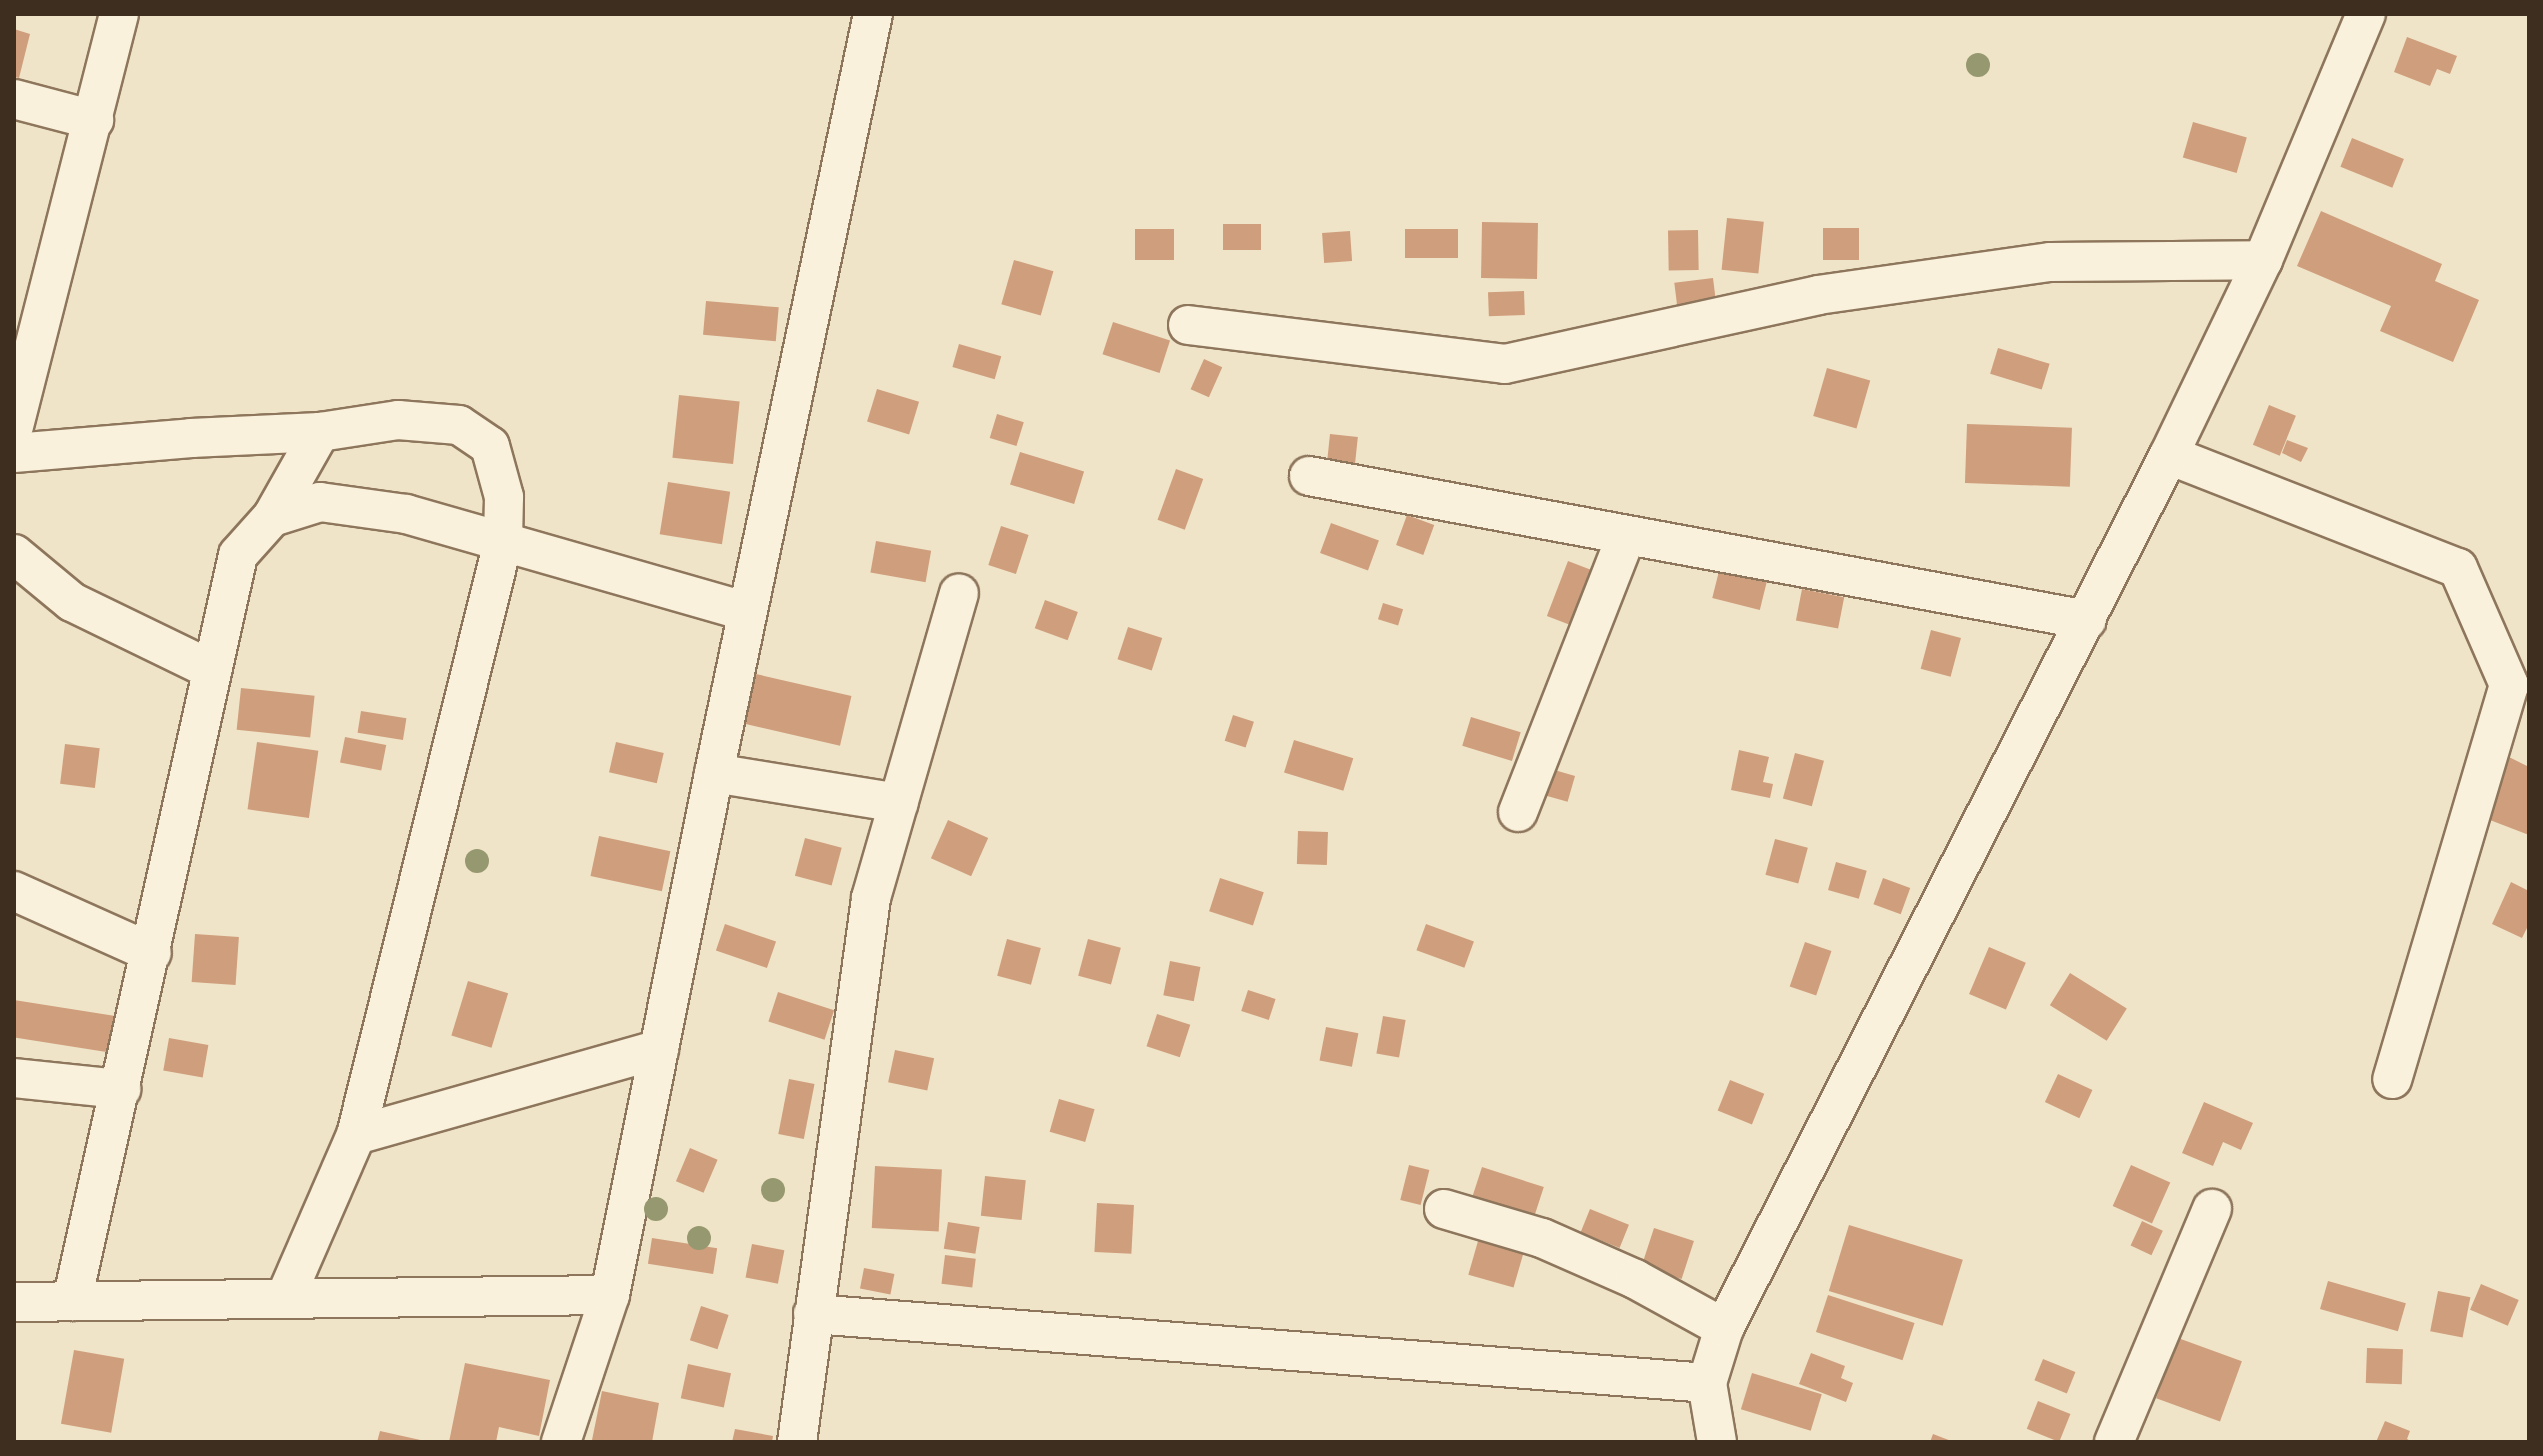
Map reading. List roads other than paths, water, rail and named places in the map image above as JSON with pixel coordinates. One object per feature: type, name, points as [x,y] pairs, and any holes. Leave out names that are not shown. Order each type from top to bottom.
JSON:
[{"type":"street","points":[[14,426],[119,14]]},
{"type":"street","points":[[561,1442],[610,1295],[747,612],[873,14]]},
{"type":"street","points":[[1717,1442],[1707,1383],[1724,1328],[2169,455],[2263,260],[2366,14]]},
{"type":"street","points":[[14,99],[94,120]]},
{"type":"street","points":[[1188,325],[1505,364],[1818,295],[2050,262],[2263,260]]},
{"type":"street","points":[[14,453],[191,438],[320,432],[398,420],[459,425],[490,446],[504,497],[503,542],[356,1135],[285,1298]]},
{"type":"street","points":[[72,1301],[152,953],[238,555],[272,517],[320,432]]},
{"type":"street","points":[[2169,455],[2458,568],[2509,685],[2392,1079]]},
{"type":"street","points":[[1309,476],[2087,620]]},
{"type":"street","points":[[272,517],[320,502],[406,514],[747,612]]},
{"type":"street","points":[[1518,812],[1626,536]]},
{"type":"street","points":[[14,554],[72,602],[212,670]]},
{"type":"street","points":[[797,1442],[871,898],[959,593]]},
{"type":"street","points":[[714,773],[899,803]]},
{"type":"street","points":[[14,891],[152,953]]},
{"type":"street","points":[[356,1135],[659,1049]]},
{"type":"street","points":[[14,1078],[121,1089]]},
{"type":"street","points":[[1444,1209],[1542,1238],[1635,1279],[1724,1328]]},
{"type":"street","points":[[2114,1442],[2212,1209]]},
{"type":"street","points":[[14,1302],[610,1295]]},
{"type":"street","points":[[813,1314],[1707,1383]]}]
